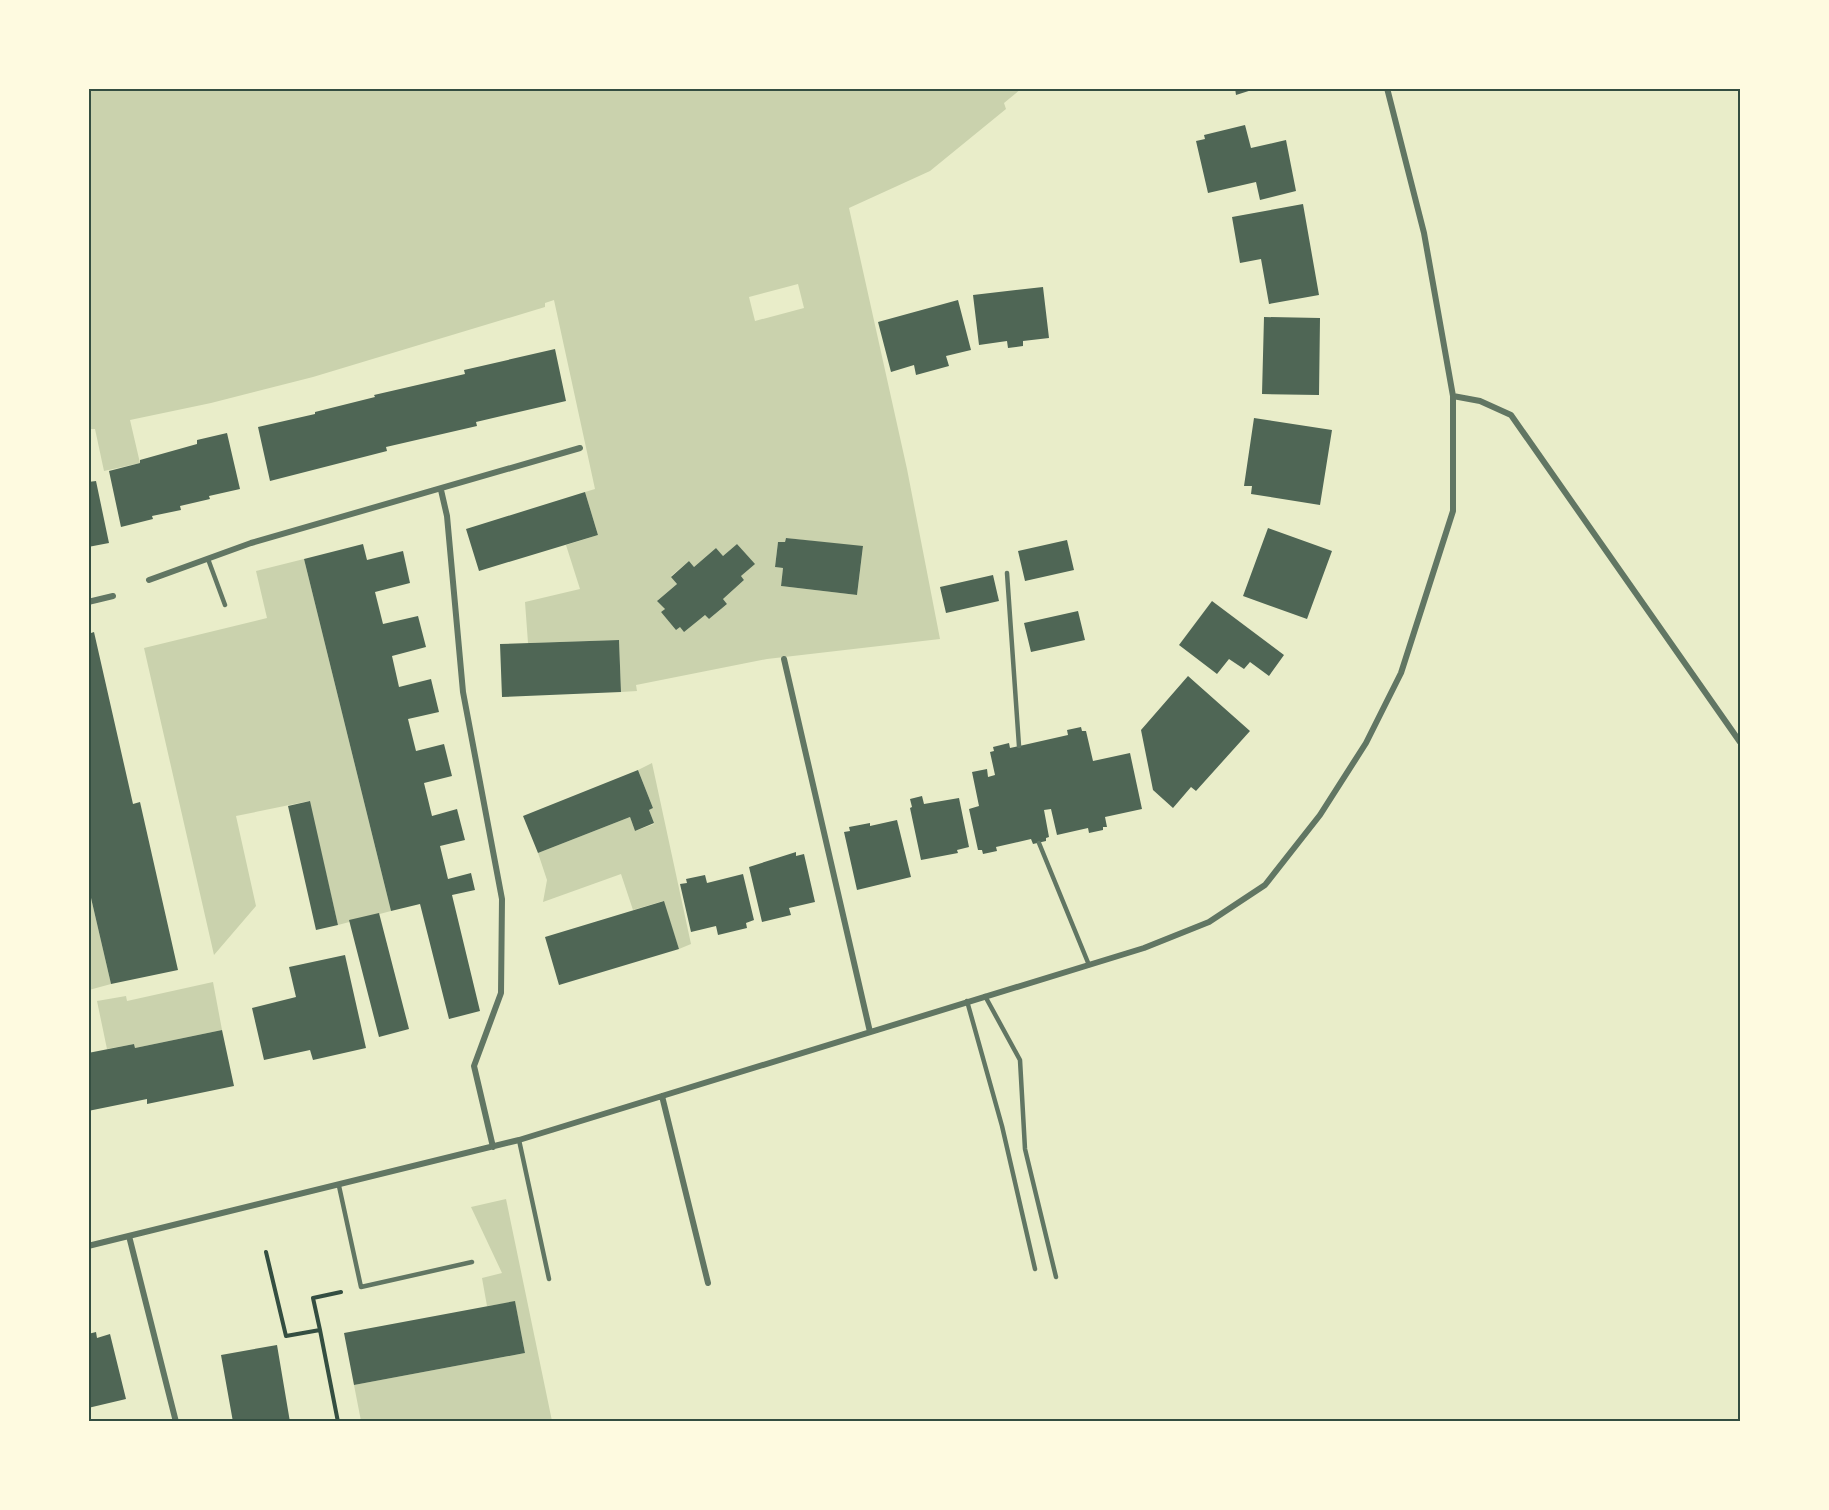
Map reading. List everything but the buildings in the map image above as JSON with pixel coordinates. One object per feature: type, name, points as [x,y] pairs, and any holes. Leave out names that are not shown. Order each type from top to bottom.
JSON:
[{"type":"street","points":[[88,1246],[519,1140],[1144,948],[1209,922],[1265,885],[1326,806],[1366,743],[1401,673],[1424,609],[1453,511],[1453,396],[1424,233],[1387,88]]},
{"type":"street","points":[[1453,396],[1480,401],[1511,415],[1740,742]]},
{"type":"street","points":[[149,580],[251,543],[580,448]]},
{"type":"street","points":[[441,490],[447,516],[463,692],[502,899],[501,993],[474,1066],[493,1147]]},
{"type":"street","points":[[88,602],[113,596]]},
{"type":"street","points":[[784,659],[870,1032]]},
{"type":"street","points":[[662,1096],[708,1283]]},
{"type":"street","points":[[129,1236],[176,1422]]},
{"type":"lane","points":[[208,559],[225,605]]},
{"type":"lane","points":[[1007,573],[1019,746]]},
{"type":"lane","points":[[1039,843],[1089,965]]},
{"type":"lane","points":[[985,996],[1020,1060],[1025,1149],[1056,1277]]},
{"type":"lane","points":[[967,1001],[1002,1126],[1035,1269]]},
{"type":"lane","points":[[519,1140],[549,1279]]},
{"type":"lane","points":[[339,1186],[361,1287],[472,1262]]},
{"type":"path","points":[[266,1252],[286,1336],[321,1330]]},
{"type":"path","points":[[338,1422],[313,1298],[339,1292]]},
{"type":"green space","points":[[88,89],[1021,89],[1004,103],[1006,109],[930,171],[849,208],[907,469],[940,639],[767,659],[636,685],[637,691],[621,692],[619,640],[528,643],[525,602],[580,589],[566,545],[598,535],[585,492],[595,489],[554,300],[545,303],[545,307],[313,377],[211,403],[130,420],[140,463],[104,471],[95,429],[88,429]],"holes":[[[798,284],[804,308],[755,321],[749,297]],[[786,538],[863,547],[857,595],[781,586],[783,568],[775,567],[778,542],[785,542]],[[737,544],[754,564],[741,576],[744,580],[723,599],[727,604],[709,619],[705,615],[680,627],[661,612],[665,609],[658,600],[677,584],[671,576],[689,561],[694,567],[716,548],[723,556]]]},
{"type":"green space","points":[[304,559],[391,911],[338,925],[309,801],[236,816],[256,906],[214,955],[144,648],[267,618],[256,571]]},
{"type":"green space","points":[[652,763],[691,944],[679,949],[663,901],[633,910],[621,874],[543,902],[547,880],[538,853],[630,817],[635,831],[654,824],[649,810],[653,808],[638,770]]},
{"type":"green space","points":[[88,885],[111,984],[89,990],[88,989]]},
{"type":"green space","points":[[213,982],[222,1030],[135,1048],[134,1044],[107,1049],[97,1001],[126,996],[127,1001]]},
{"type":"green space","points":[[506,1199],[552,1421],[361,1421],[354,1385],[525,1353],[515,1302],[487,1306],[482,1278],[502,1273],[471,1207]]}]
